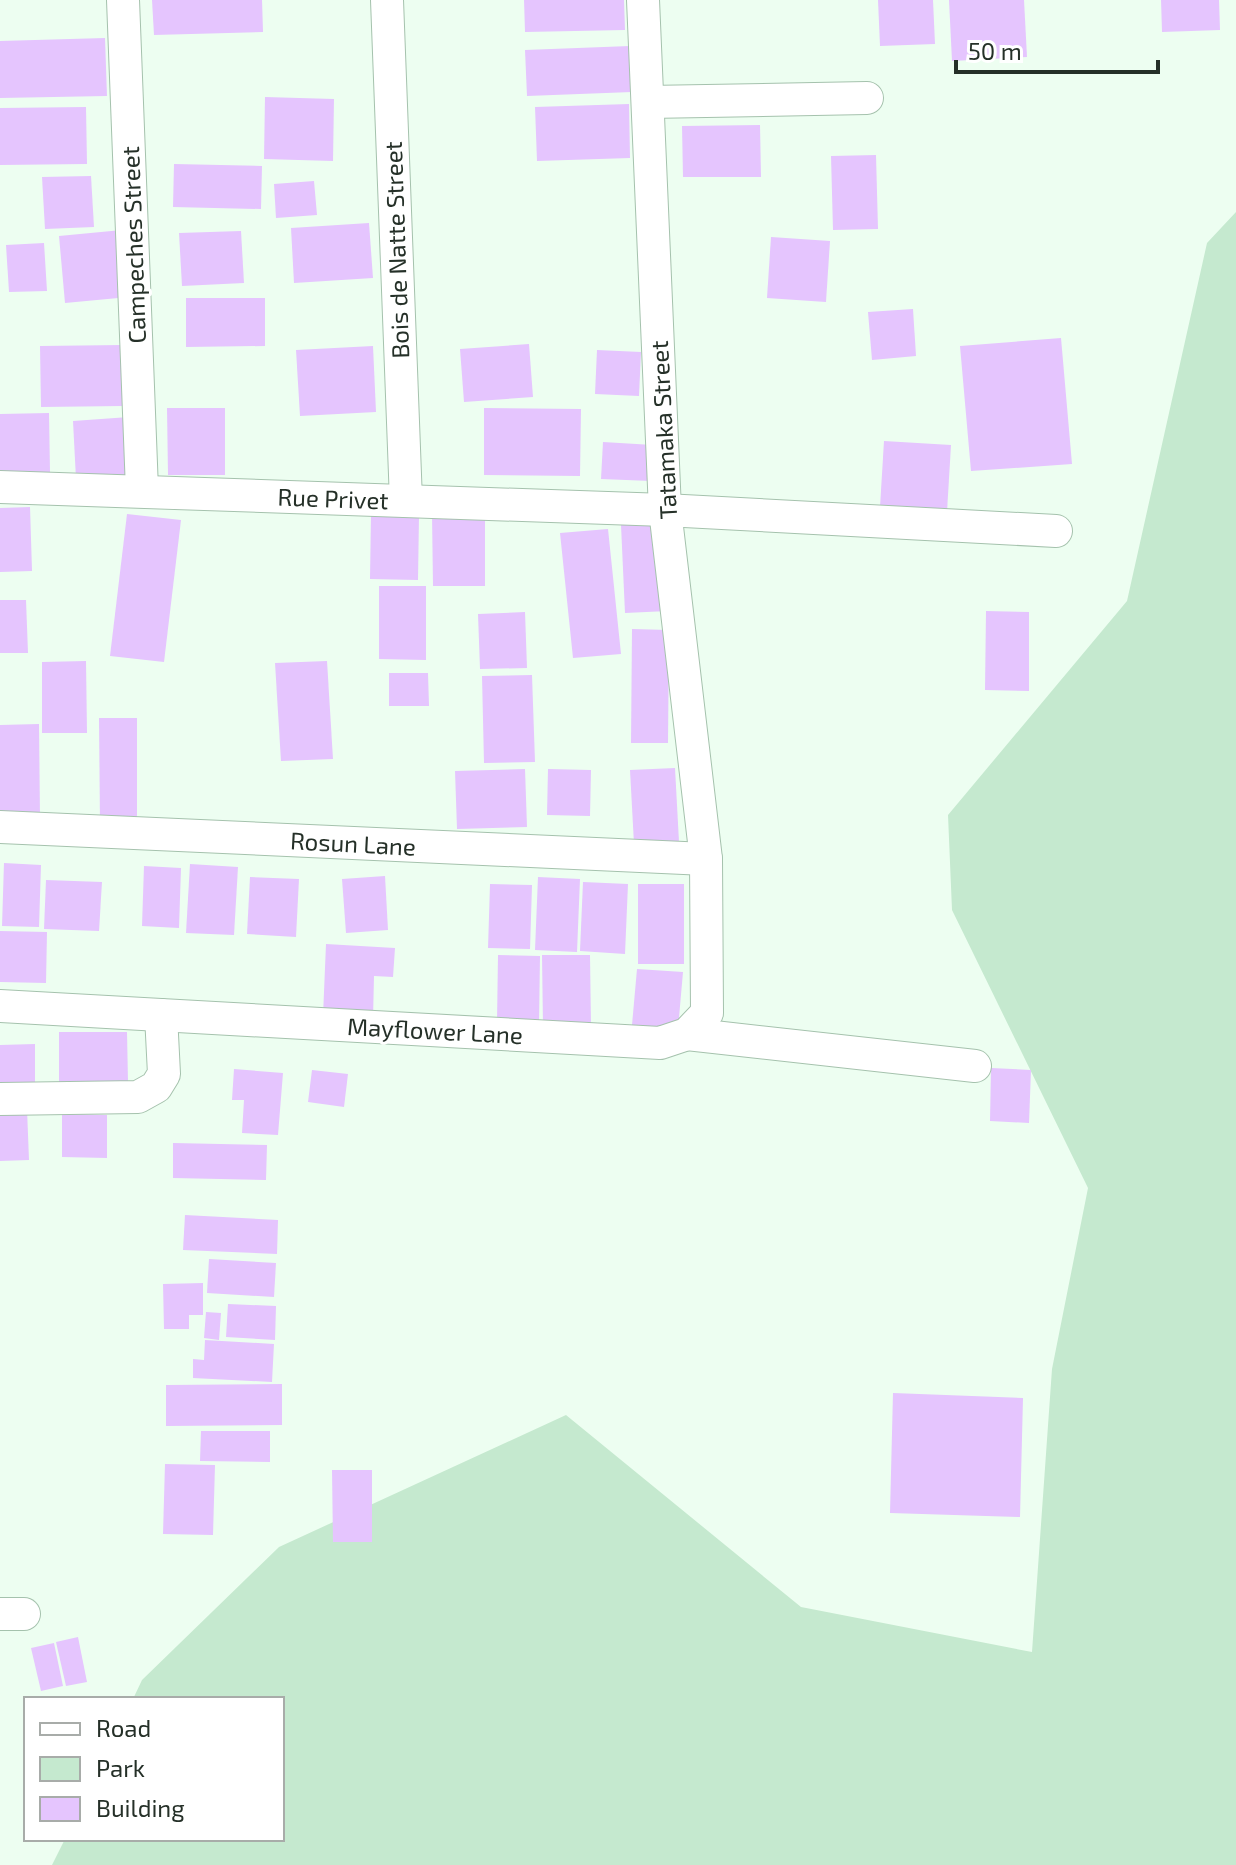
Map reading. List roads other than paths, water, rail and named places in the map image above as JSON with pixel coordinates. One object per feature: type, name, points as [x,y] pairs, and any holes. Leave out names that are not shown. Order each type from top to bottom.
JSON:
[{"type":"street","name":"Campeches Street","points":[[123,0],[142,490]]},
{"type":"street","name":"Bois de Natte Street","points":[[387,0],[406,501]]},
{"type":"street","name":"Tatamaka Street","points":[[643,0],[665,510],[706,859]]},
{"type":"street","points":[[648,102],[867,98]]},
{"type":"street","name":"Rue Privet","points":[[0,487],[665,510],[1056,531]]},
{"type":"street","name":"Rosun Lane","points":[[0,827],[706,859]]},
{"type":"street","points":[[687,1034],[707,1013],[706,859]]},
{"type":"street","name":"Mayflower Lane","points":[[0,1006],[660,1043],[687,1034],[975,1066]]},
{"type":"street","points":[[0,1099],[138,1097],[156,1087],[164,1074],[161,1015]]}]
